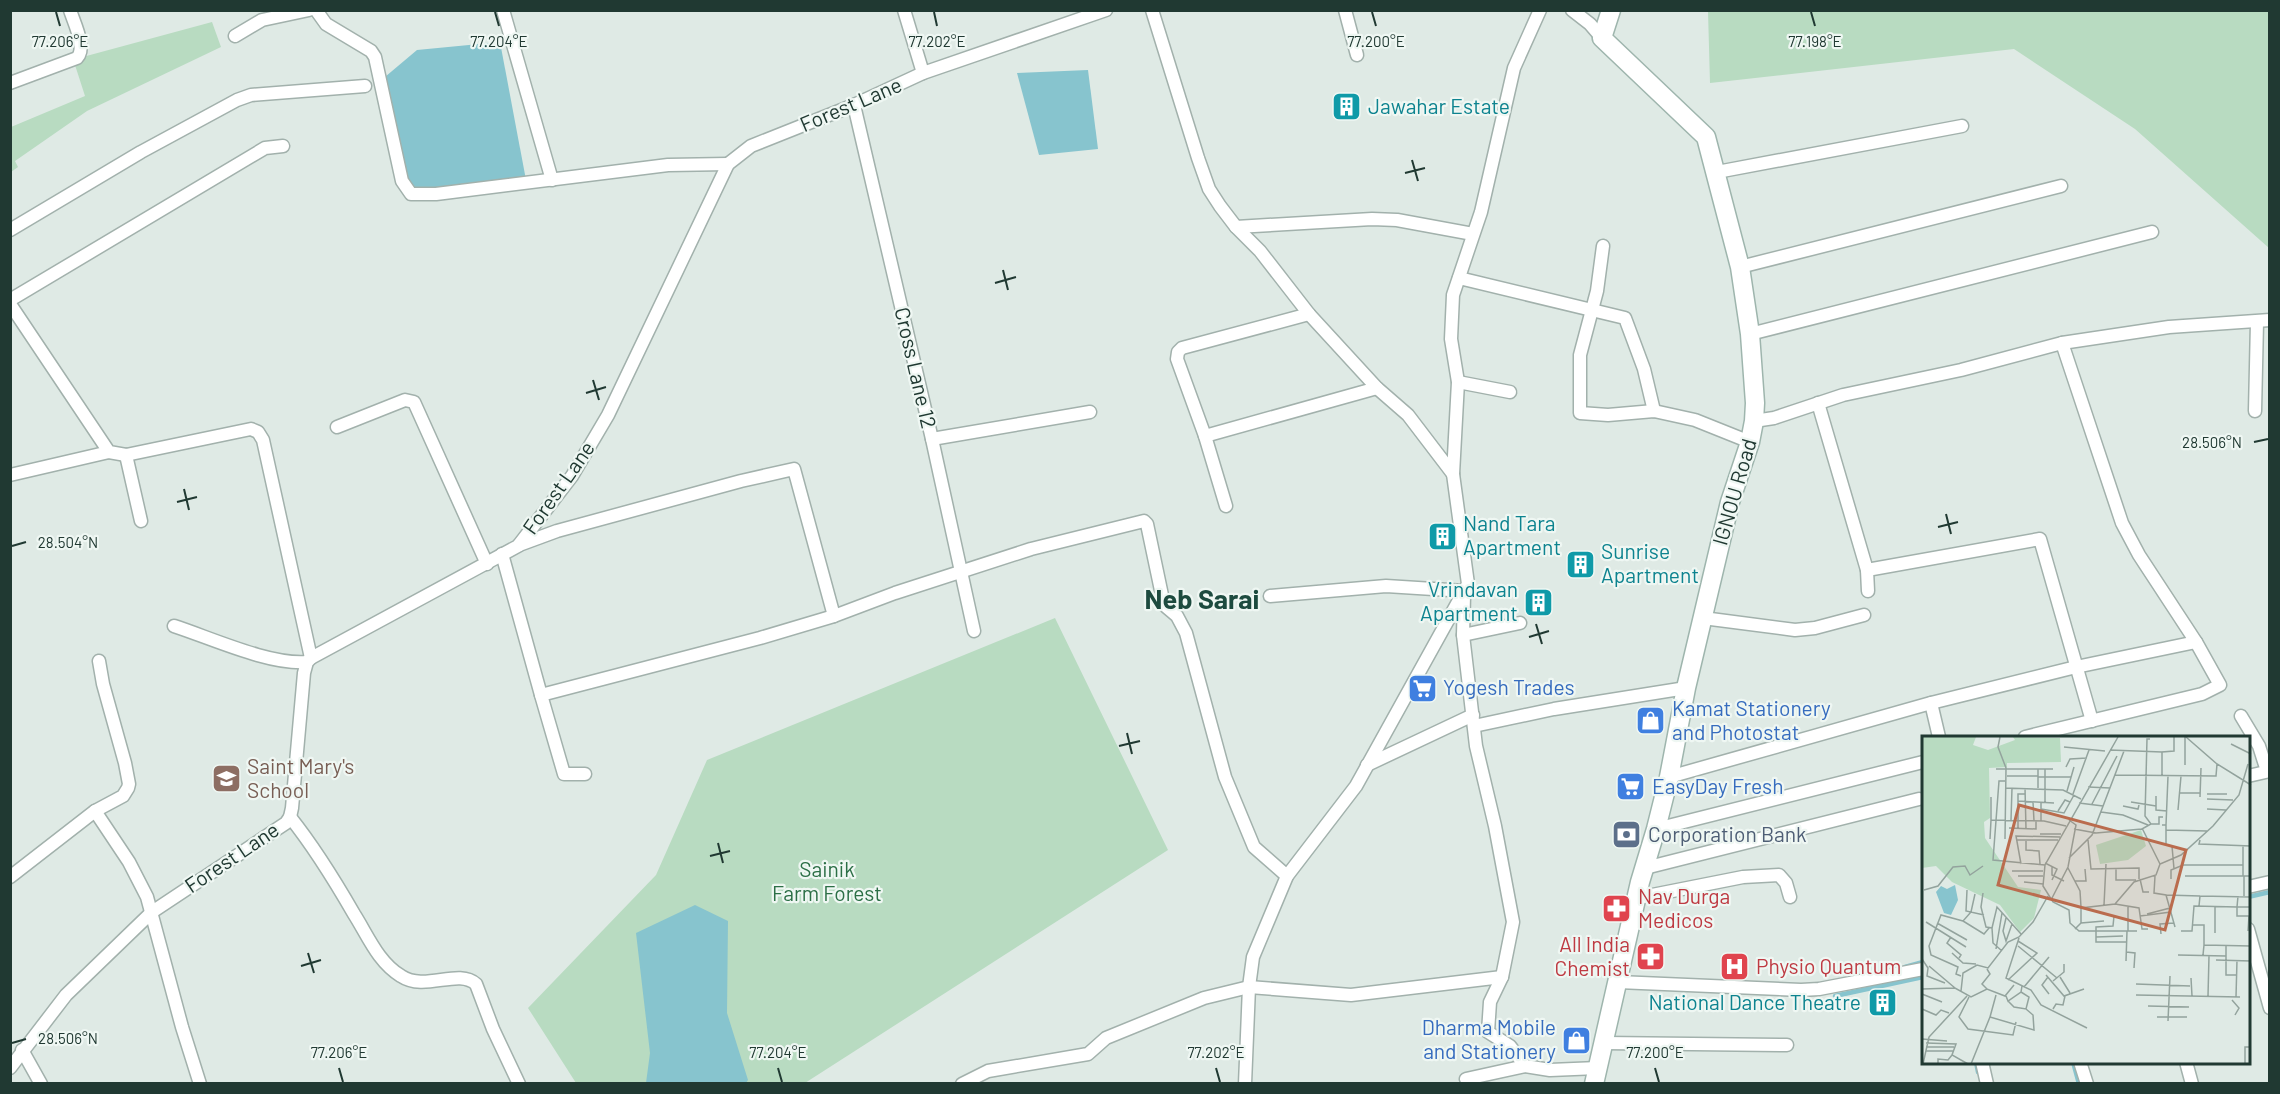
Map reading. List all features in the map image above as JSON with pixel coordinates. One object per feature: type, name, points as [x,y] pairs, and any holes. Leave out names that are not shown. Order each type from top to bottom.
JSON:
[{"type":"street","points":[[10,83],[81,55],[70,10]]},
{"type":"street","points":[[235,36],[262,20],[309,10]]},
{"type":"street","points":[[316,10],[326,24],[371,51],[375,57],[402,181],[411,194],[436,194],[678,164],[728,164]]},
{"type":"street","points":[[503,10],[552,180]]},
{"type":"street","points":[[904,10],[923,73]]},
{"type":"street","name":"Forest Lane","points":[[10,1068],[66,995],[152,912],[276,831],[290,817],[304,673],[309,660],[518,546],[572,476],[608,415],[728,164],[751,146],[854,105],[923,73],[1106,10]]},
{"type":"street","points":[[1152,10],[1209,189],[1236,227],[1260,251],[1310,314],[1377,388],[1408,415],[1453,474]]},
{"type":"street","points":[[1345,10],[1357,55]]},
{"type":"street","points":[[1245,1083],[1249,987],[1253,957],[1287,876],[1356,786],[1468,584],[1469,576],[1453,474],[1458,382],[1451,339],[1453,296],[1481,212],[1514,68],[1540,10]]},
{"type":"street","points":[[1572,10],[1590,24],[1602,38]]},
{"type":"street","points":[[1602,38],[1611,10]]},
{"type":"street","name":"IGNOU Road","points":[[1596,1076],[1644,868],[1669,777],[1686,688],[1730,502],[1750,442],[1754,421],[1755,384],[1740,267],[1706,137],[1602,38]]},
{"type":"street","points":[[10,230],[141,152],[237,100],[251,95],[365,86]]},
{"type":"street","name":"Cross Lane 12","points":[[854,105],[974,631]]},
{"type":"street","points":[[1717,172],[1962,126]]},
{"type":"street","points":[[10,300],[265,148],[282,146]]},
{"type":"street","points":[[1740,267],[2061,186]]},
{"type":"street","points":[[1236,227],[1372,219],[1397,220],[1473,234]]},
{"type":"street","points":[[1750,334],[2152,232]]},
{"type":"street","points":[[1603,246],[1593,311],[1580,355],[1580,413],[1608,416],[1654,411],[1695,420],[1750,442]]},
{"type":"street","points":[[1458,278],[1625,318],[1644,369],[1654,411]]},
{"type":"street","points":[[10,304],[109,452]]},
{"type":"street","points":[[1226,506],[1205,436],[1179,366],[1178,352],[1182,348],[1310,314]]},
{"type":"street","points":[[1754,421],[1774,418],[1843,395],[1962,370],[2062,343],[2169,327],[2263,321],[2255,411]]},
{"type":"street","points":[[2029,736],[2202,694],[2220,685],[2196,642],[2139,555],[2122,523],[2062,343]]},
{"type":"street","points":[[1458,382],[1510,392]]},
{"type":"street","points":[[1205,436],[1377,388]]},
{"type":"street","points":[[337,427],[405,400],[414,402],[487,564]]},
{"type":"street","points":[[1818,403],[1867,570],[1868,591]]},
{"type":"street","points":[[932,439],[1090,412]]},
{"type":"street","points":[[10,475],[109,452],[126,455],[251,429],[258,432],[263,440],[309,660],[296,663],[267,657],[174,626]]},
{"type":"street","points":[[126,455],[141,521]]},
{"type":"street","points":[[518,546],[557,531],[741,481],[794,469],[834,616]]},
{"type":"street","points":[[541,695],[760,638],[834,616],[895,593],[1031,549],[1144,521],[1164,605],[1177,616],[1186,633],[1225,777],[1254,847],[1287,876]]},
{"type":"street","points":[[1867,570],[2040,539],[2092,721]]},
{"type":"street","points":[[502,554],[564,774],[585,774]]},
{"type":"street","points":[[1270,596],[1386,586],[1465,591]]},
{"type":"street","points":[[1465,591],[1463,635],[1476,746],[1495,826],[1513,922],[1502,977],[1490,1002],[1488,1032],[1510,1046],[1525,1066]]},
{"type":"street","points":[[1703,618],[1795,630],[1815,628],[1864,615]]},
{"type":"street","points":[[1463,635],[1520,623]]},
{"type":"street","points":[[1669,777],[1931,703],[2076,667],[2196,642]]},
{"type":"street","points":[[10,877],[95,811],[123,796],[129,784],[99,661]]},
{"type":"street","points":[[1367,765],[1473,721],[1686,688]]},
{"type":"street","points":[[1931,703],[1940,736]]},
{"type":"street","points":[[2241,716],[2259,746],[2268,771],[2250,776]]},
{"type":"street","points":[[1656,829],[1922,762]]},
{"type":"street","points":[[1644,868],[1919,799]]},
{"type":"street","points":[[95,811],[129,862],[152,912],[182,1027],[200,1083]]},
{"type":"street","points":[[290,817],[354,913],[373,947],[393,970],[401,977],[416,982],[427,983],[465,978],[476,984],[493,1029],[519,1083]]},
{"type":"street","points":[[1637,898],[1743,877],[1770,875],[1779,875],[1786,883],[1790,897]]},
{"type":"street","points":[[2250,887],[2270,882]]},
{"type":"street","points":[[2250,936],[2270,1008]]},
{"type":"street","points":[[1618,982],[1801,990],[1819,989],[1922,969]]},
{"type":"street","points":[[962,1083],[988,1071],[1088,1054],[1106,1038],[1204,998],[1249,987],[1351,995],[1502,977]]},
{"type":"street","points":[[1604,1043],[1787,1045]]},
{"type":"street","points":[[22,1050],[41,1083]]},
{"type":"street","points":[[1982,1064],[1987,1083]]},
{"type":"street","points":[[2081,1064],[2087,1083]]},
{"type":"street","points":[[2187,1064],[2192,1083]]},
{"type":"street","points":[[1466,1079],[1525,1066],[1596,1076]]},
{"type":"green space","points":[[1708,11],[2269,11],[2269,248],[2135,129],[2014,49],[1710,83]]},
{"type":"green space","points":[[212,22],[221,47],[87,111],[15,161],[18,167],[11,172],[11,127],[85,96],[75,65],[79,58]]},
{"type":"green space","name":"Sainik Farm Forest","points":[[1055,618],[1168,850],[805,1083],[576,1083],[528,1008],[656,875],[707,760]]},
{"type":"water","points":[[500,42],[526,180],[406,197],[379,82],[417,50]]},
{"type":"water","points":[[1088,70],[1098,149],[1039,155],[1017,73]]},
{"type":"water","points":[[695,905],[728,921],[727,1013],[748,1080],[746,1083],[646,1083],[650,1053],[636,933]]},
{"type":"waterway","points":[[2250,897],[2270,892]]},
{"type":"waterway","points":[[1905,967],[1922,962]]},
{"type":"waterway","points":[[1835,996],[1922,977]]},
{"type":"waterway","points":[[1976,1064],[1978,1072]]},
{"type":"waterway","points":[[2074,1064],[2079,1084]]},
{"type":"place","name":"Jawahar Estate","points":[[1347,107]]},
{"type":"place","name":"Nand Tara Apartment","points":[[1442,536]]},
{"type":"place","name":"Sunrise Apartment","points":[[1580,564]]},
{"type":"place","name":"Vrindavan Apartment","points":[[1539,602]]},
{"type":"place","name":"Yogesh Trades","points":[[1422,688]]},
{"type":"place","name":"Kamat Stationery and Photostat","points":[[1651,721]]},
{"type":"place","name":"Saint Mary's School","points":[[226,779]]},
{"type":"place","name":"EasyDay Fresh","points":[[1631,787]]},
{"type":"place","name":"Corporation Bank","points":[[1627,835]]},
{"type":"place","name":"Nav Durga Medicos","points":[[1617,909]]},
{"type":"place","name":"All India Chemist","points":[[1651,957]]},
{"type":"place","name":"Physio Quantum","points":[[1735,967]]},
{"type":"place","name":"National Dance Theatre","points":[[1882,1003]]},
{"type":"place","name":"Dharma Mobile and Stationery","points":[[1577,1040]]},
{"type":"district","name":"Neb Sarai","points":[[1202,600]]}]
